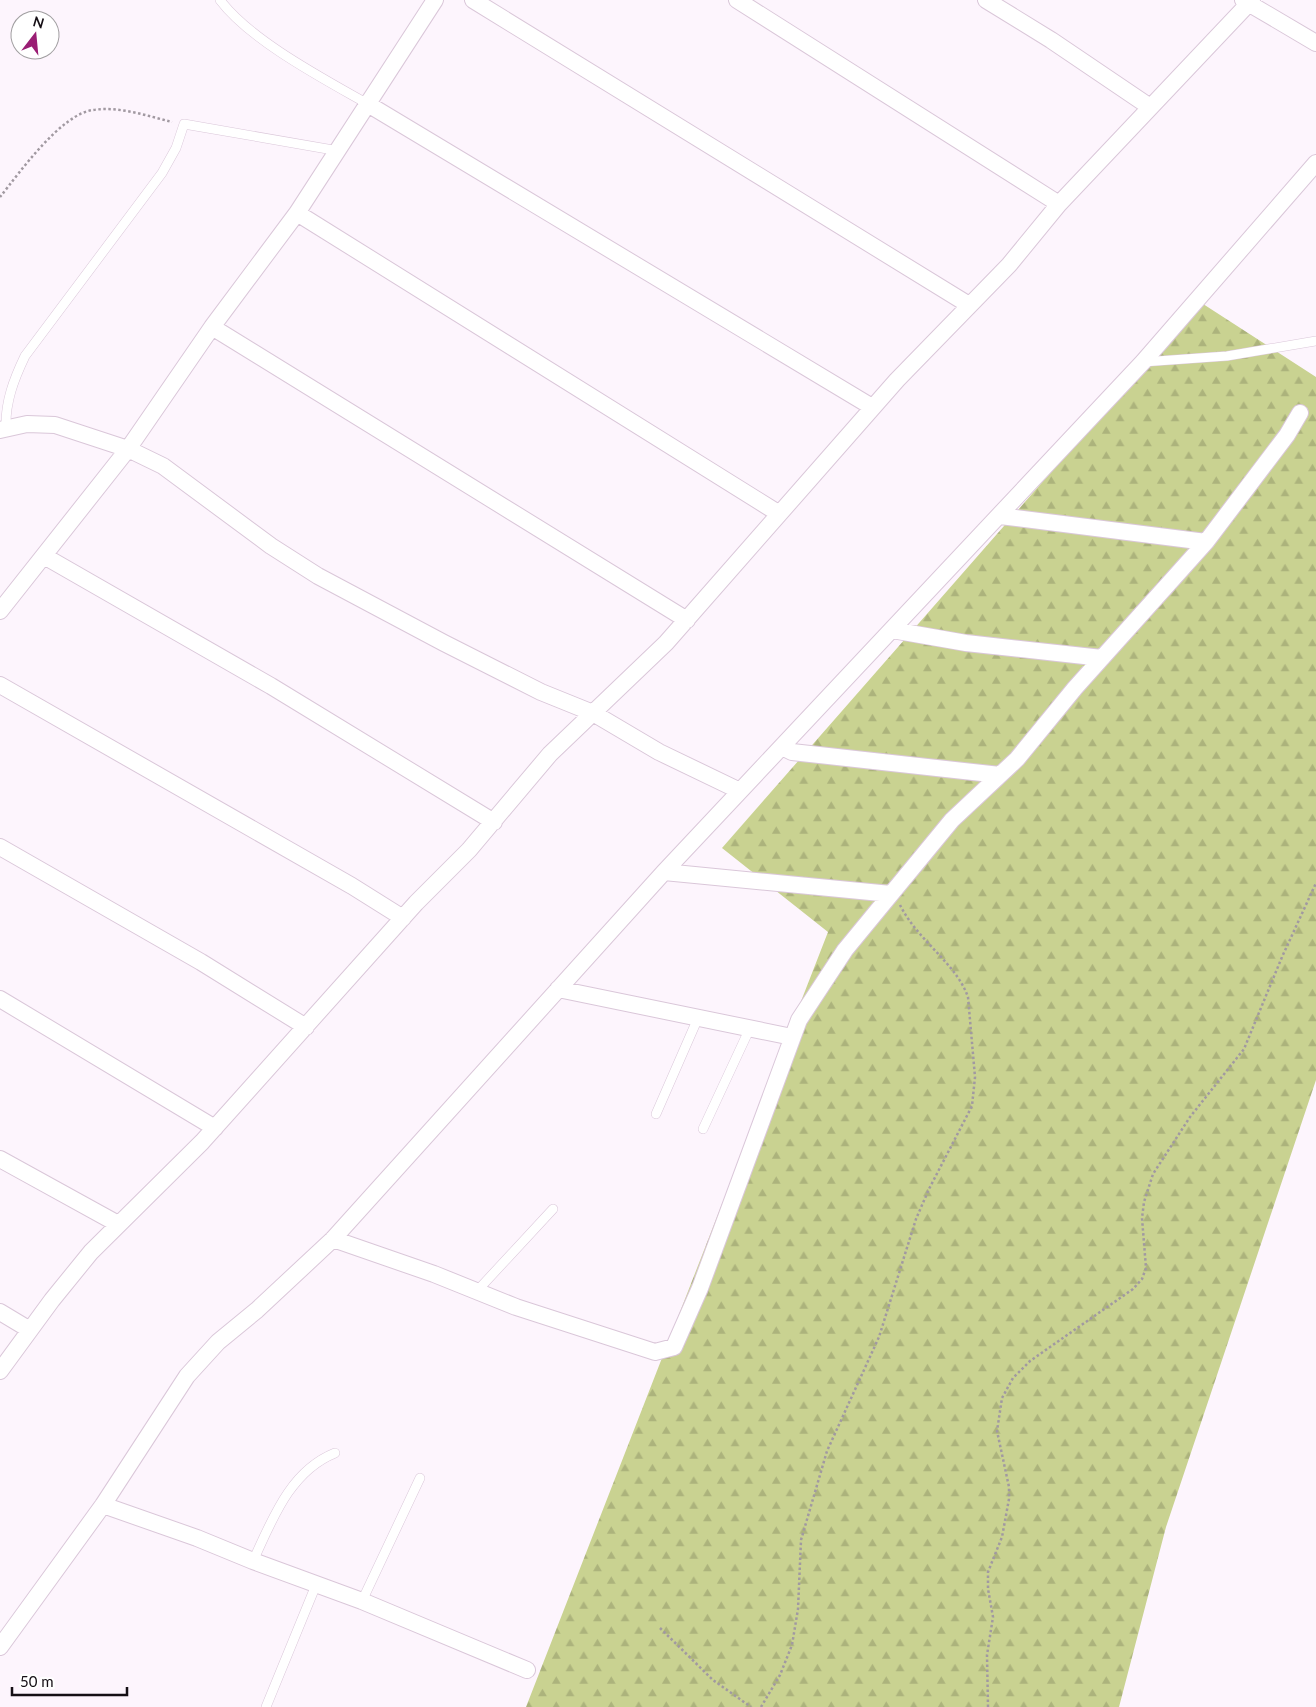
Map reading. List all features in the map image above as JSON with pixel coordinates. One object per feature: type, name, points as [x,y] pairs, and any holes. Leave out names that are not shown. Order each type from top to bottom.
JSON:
[{"type":"street","points":[[0,611],[128,449],[212,327],[297,213],[339,151],[366,103],[435,0]]},
{"type":"street","points":[[473,0],[969,305]]},
{"type":"street","points":[[737,0],[1059,204]]},
{"type":"street","points":[[986,0],[1051,40],[1150,108]]},
{"type":"street","points":[[0,1371],[71,1275],[118,1224],[176,1170],[215,1128],[403,918],[494,822],[531,775],[687,620],[872,407],[1009,265],[1059,204],[1248,1],[1316,43]]},
{"type":"street","points":[[366,103],[872,407]]},
{"type":"street","points":[[0,1647],[103,1506],[187,1376],[218,1342],[258,1310],[333,1239],[664,872],[1143,362],[1316,164]]},
{"type":"street","points":[[297,213],[778,513]]},
{"type":"street","points":[[212,327],[687,620]]},
{"type":"street","points":[[333,1239],[478,1291],[516,1307],[655,1352],[674,1347],[700,1288],[799,1020],[845,950],[952,820],[1018,759],[1102,658],[1206,542],[1287,435],[1300,413]]},
{"type":"street","points":[[3,429],[27,424],[55,425],[128,449],[163,466],[271,546],[318,576],[541,692],[593,713],[659,752],[740,791]]},
{"type":"street","points":[[1000,516],[1206,542]]},
{"type":"street","points":[[44,556],[271,686],[494,822]]},
{"type":"street","points":[[892,630],[966,643],[1102,658]]},
{"type":"street","points":[[0,686],[352,886],[403,918]]},
{"type":"street","points":[[782,747],[792,752],[1000,775]]},
{"type":"street","points":[[0,847],[193,957],[306,1027]]},
{"type":"street","points":[[664,872],[891,894]]},
{"type":"street","points":[[558,989],[792,1037]]},
{"type":"street","points":[[0,999],[215,1128]]},
{"type":"street","points":[[0,1159],[118,1224]]},
{"type":"street","points":[[0,1312],[30,1330]]},
{"type":"street","points":[[103,1506],[197,1538],[252,1561],[362,1600],[527,1670]]},
{"type":"lane","points":[[220,0],[239,22],[314,74],[366,103]]},
{"type":"lane","points":[[3,429],[11,389],[25,356],[162,173],[176,148],[184,124],[339,151]]},
{"type":"lane","points":[[1143,362],[1227,356],[1316,341]]},
{"type":"lane","points":[[656,1114],[698,1018]]},
{"type":"lane","points":[[703,1129],[750,1028]]},
{"type":"lane","points":[[478,1291],[553,1209]]},
{"type":"lane","points":[[252,1561],[276,1511],[291,1487],[323,1457],[335,1452]]},
{"type":"lane","points":[[362,1600],[420,1478]]},
{"type":"lane","points":[[266,1707],[316,1585]]},
{"type":"path","points":[[0,197],[66,122],[82,112],[103,109],[139,114],[184,124]]},
{"type":"path","points":[[988,1707],[987,1655],[993,1617],[988,1589],[988,1572],[1002,1537],[1009,1499],[1009,1487],[997,1431],[997,1420],[1002,1398],[1013,1378],[1030,1361],[1133,1289],[1142,1279],[1146,1262],[1142,1218],[1144,1202],[1153,1174],[1190,1117],[1244,1049],[1282,957],[1316,883]]},
{"type":"path","points":[[761,1707],[780,1675],[792,1645],[798,1610],[802,1530],[827,1451],[878,1337],[916,1219],[947,1150],[967,1116],[975,1095],[968,997],[965,988],[957,975],[908,920],[898,901],[891,894]]},
{"type":"path","points":[[660,1628],[713,1680],[750,1707]]},
{"type":"green space","points":[[1200,302],[1316,377],[1316,1080],[1166,1527],[1119,1707],[526,1707],[828,932],[722,848]]}]
